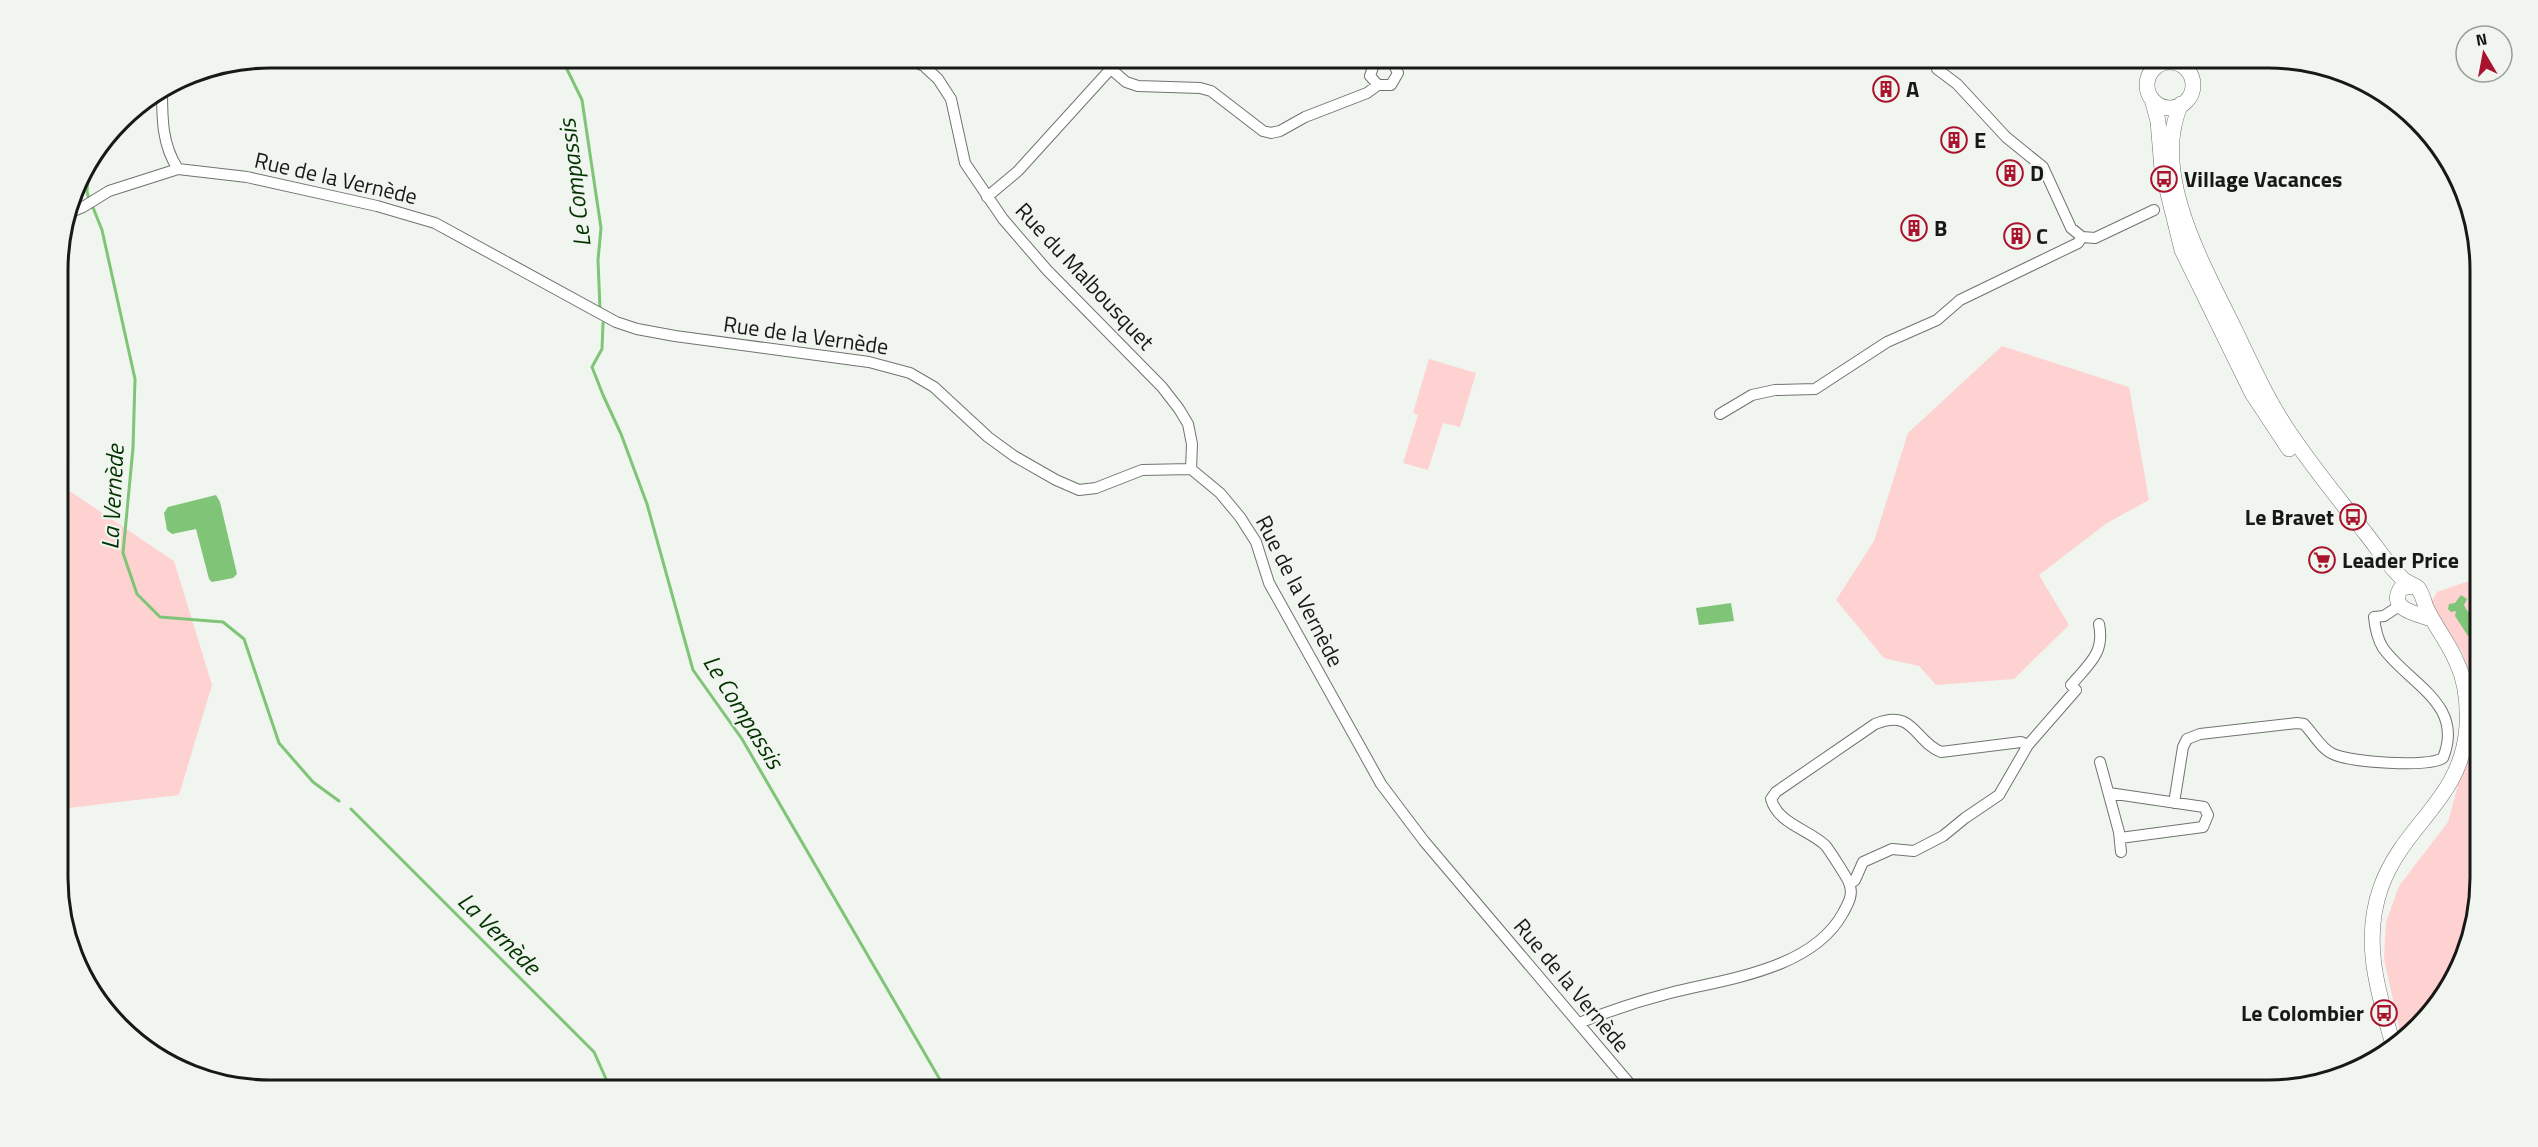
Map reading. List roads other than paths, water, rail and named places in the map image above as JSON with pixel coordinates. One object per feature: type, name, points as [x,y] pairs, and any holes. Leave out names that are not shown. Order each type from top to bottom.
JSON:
[{"type":"main road","points":[[2154,68],[2147,83],[2158,121],[2162,170],[2178,238],[2197,282],[2252,393],[2283,442],[2389,573],[2402,602],[2432,619]]},
{"type":"main road","points":[[2186,68],[2193,84],[2191,94],[2181,104],[2172,133],[2174,177],[2187,228],[2269,399],[2294,440],[2385,558],[2403,580],[2418,591],[2432,619],[2448,642],[2459,667],[2466,693],[2466,739],[2451,784],[2399,850],[2380,888],[2374,911],[2371,955],[2374,976],[2391,1038]]},
{"type":"main road","points":[[2152,99],[2167,108],[2181,104]]},
{"type":"main road","points":[[2402,602],[2404,586],[2418,591]]},
{"type":"main road","points":[[2402,602],[2418,607],[2418,591]]},
{"type":"street","name":"Rue du Malbousquet","points":[[926,68],[938,79],[951,99],[965,163],[987,197],[1047,270],[1162,387],[1179,409],[1188,424],[1192,444],[1191,469]]},
{"type":"street","points":[[987,197],[1018,171],[1111,68]]},
{"type":"street","points":[[1114,68],[1125,82],[1138,86],[1200,88],[1211,91],[1263,131],[1271,133],[1280,131],[1316,112],[1367,93],[1378,85]]},
{"type":"street","points":[[1937,69],[1957,84],[2006,137],[2043,167],[2072,228],[2082,237],[2095,238],[2154,210]]},
{"type":"street","points":[[77,210],[122,186],[178,169],[167,150],[162,120],[162,99]]},
{"type":"street","name":"Rue de la Vernède","points":[[178,169],[248,177],[377,206],[435,223],[616,322],[637,329],[732,345],[869,362],[910,373],[934,387],[988,437],[1014,456],[1079,490],[1096,488],[1142,470],[1191,469],[1220,493],[1240,517],[1256,542],[1269,583],[1381,784],[1424,841],[1626,1079]]},
{"type":"street","points":[[1720,414],[1752,395],[1775,390],[1815,389],[1887,342],[1937,320],[1960,300],[2078,243],[2082,237]]},
{"type":"street","points":[[2174,803],[2183,747],[2187,739],[2200,734],[2297,723],[2304,724],[2333,754],[2407,765],[2436,762],[2443,758],[2447,740],[2441,707],[2384,649],[2375,625],[2374,617],[2384,616],[2402,602]]},
{"type":"street","points":[[1850,884],[1863,862],[1892,849],[1914,851],[1934,843],[1999,795],[2028,745],[2076,690],[2071,685],[2096,655],[2100,646],[2099,624]]},
{"type":"street","points":[[1579,1023],[1616,1008],[1749,976],[1790,958],[1816,942],[1838,922],[1851,898],[1850,884],[1826,846],[1780,816],[1773,808],[1771,799],[1776,792],[1884,720],[1903,721],[1910,724],[1941,752],[2020,742],[2028,745]]},
{"type":"street","points":[[2100,762],[2120,838],[2121,852]]},
{"type":"street","points":[[2109,793],[2204,807],[2208,815],[2203,826],[2120,838]]},
{"type":"waterway","name":"Le Compassis","points":[[566,68],[582,100],[601,228],[598,260],[600,309]]},
{"type":"waterway","name":"La Vernède","points":[[88,181],[89,199]]},
{"type":"waterway","name":"La Vernède","points":[[92,205],[102,230],[135,379],[133,448],[123,553],[137,594],[160,617],[223,622],[244,639],[279,743],[313,782],[339,801]]},
{"type":"waterway","name":"Le Compassis","points":[[603,323],[602,349],[592,367],[621,434],[647,504],[693,670],[742,739],[940,1080]]},
{"type":"waterway","name":"La Vernède","points":[[351,809],[594,1052],[606,1080]]},
{"type":"place","name":"A","points":[[1886,89]]},
{"type":"place","name":"E","points":[[1954,140]]},
{"type":"place","name":"D","points":[[2010,173]]},
{"type":"place","name":"Village Vacances","points":[[2164,179]]},
{"type":"place","name":"B","points":[[1914,228]]},
{"type":"place","name":"C","points":[[2017,236]]},
{"type":"place","name":"Le Bravet","points":[[2353,517]]},
{"type":"place","name":"Leader Price","points":[[2322,560]]},
{"type":"place","name":"Le Colombier","points":[[2384,1013]]}]
